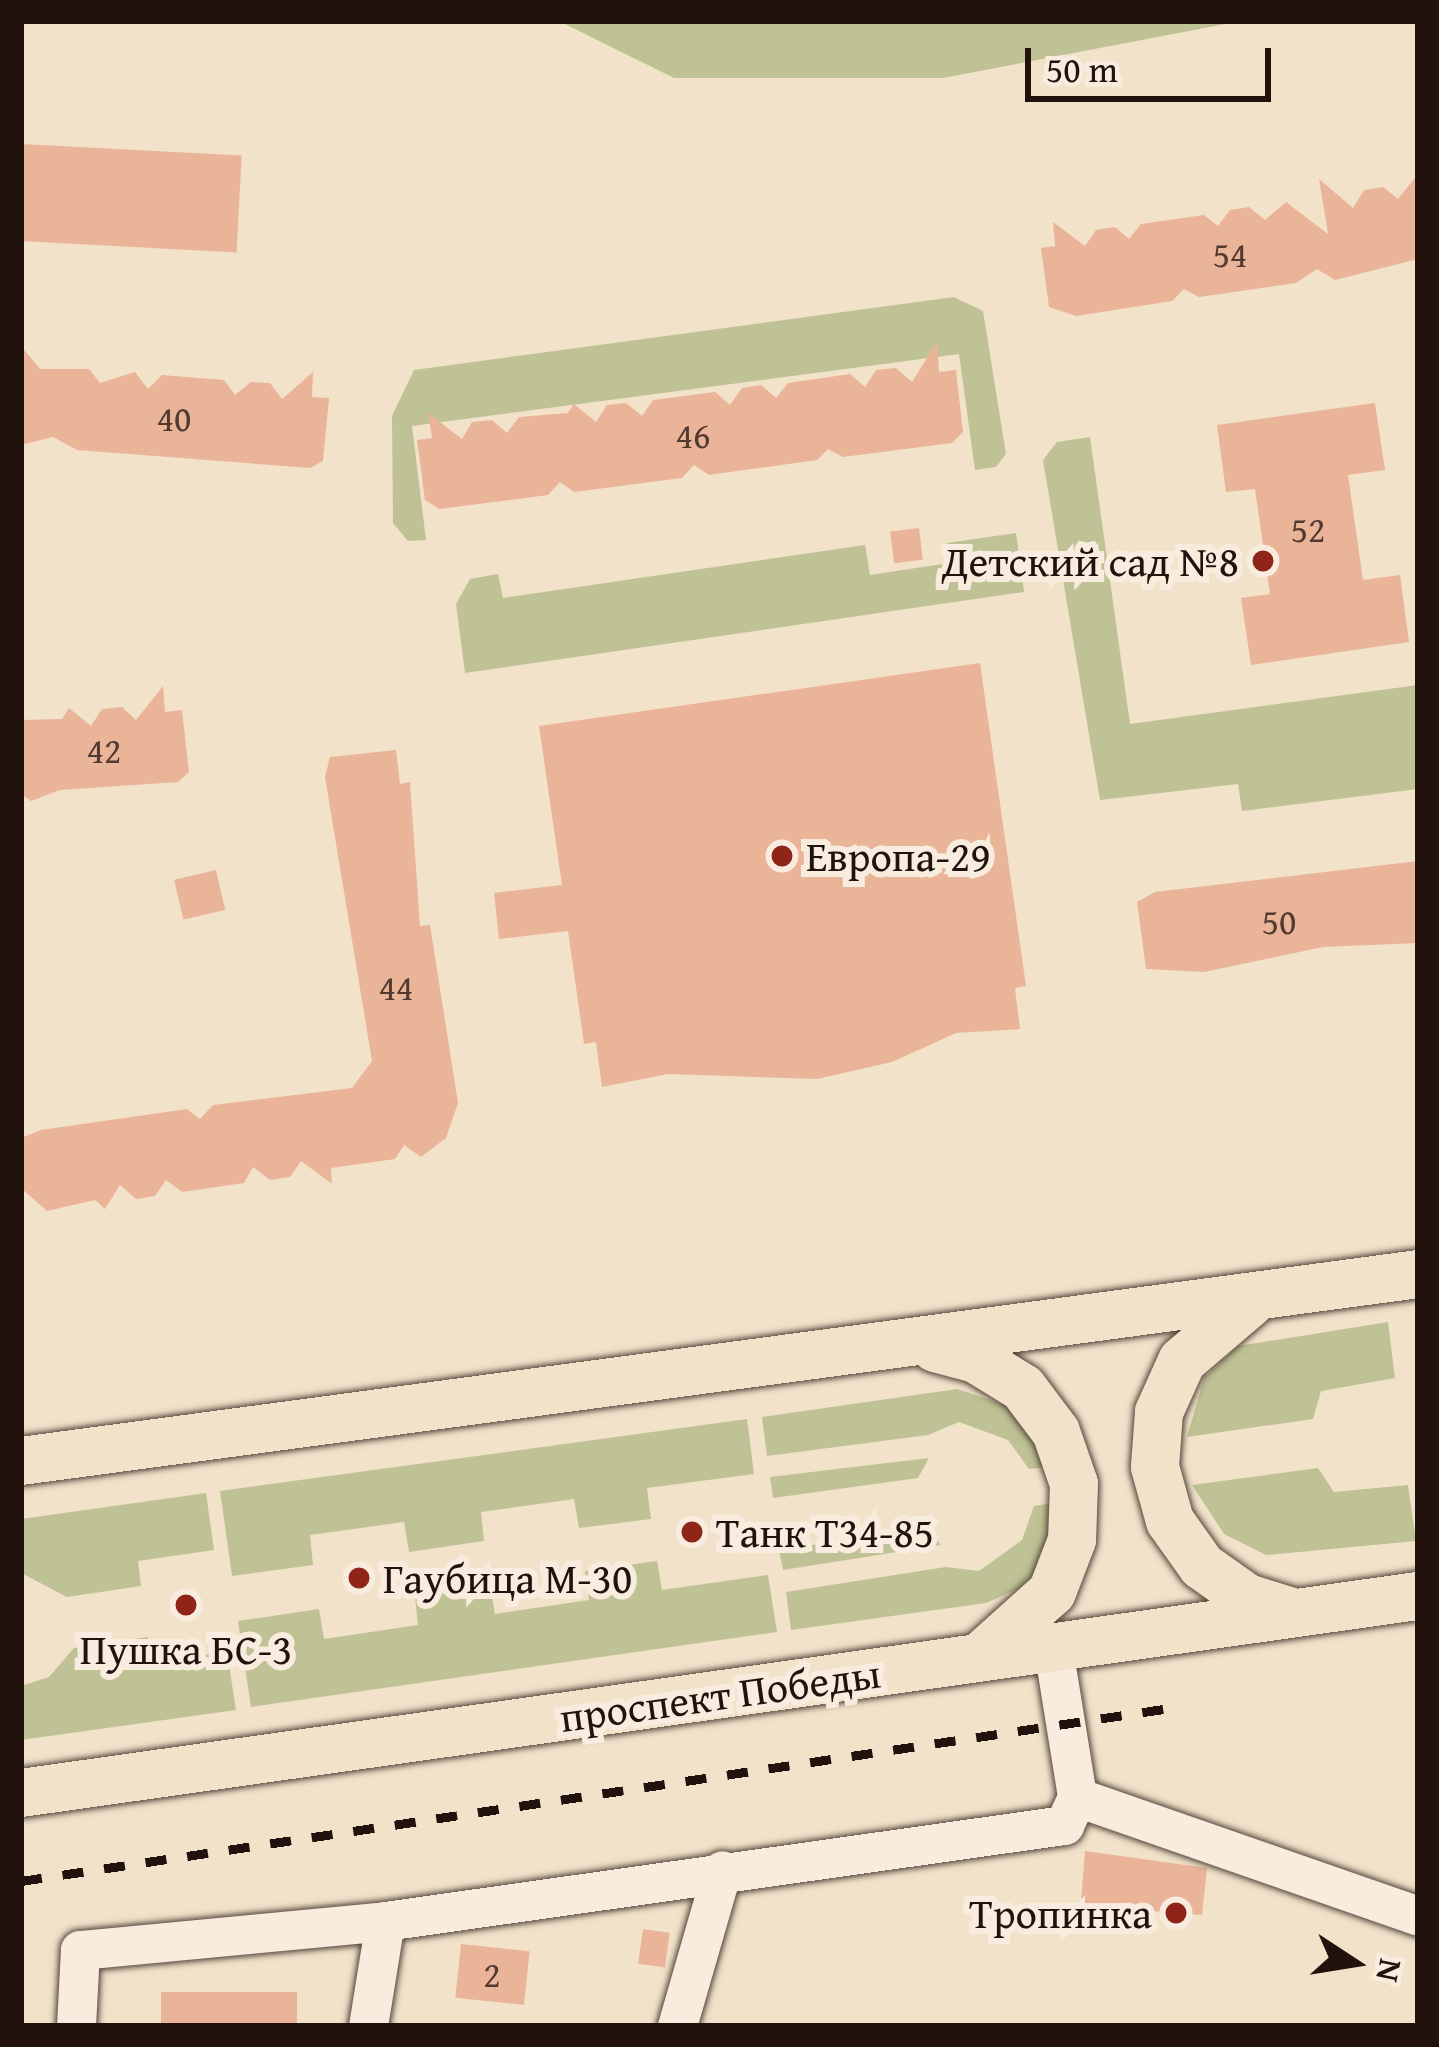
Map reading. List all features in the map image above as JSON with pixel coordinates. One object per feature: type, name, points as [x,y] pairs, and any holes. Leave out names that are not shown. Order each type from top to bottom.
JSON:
[{"type":"main road","points":[[21,1461],[921,1346],[1418,1274]]},
{"type":"main road","points":[[1266,1296],[1222,1320],[1182,1361],[1159,1412],[1155,1467],[1170,1521],[1202,1566],[1247,1598],[1297,1613]]},
{"type":"main road","points":[[921,1346],[976,1359],[1023,1388],[1056,1432],[1074,1484],[1072,1540],[1052,1592],[1016,1634],[972,1660]]},
{"type":"main road","name":"проспект Победы","points":[[21,1793],[1418,1596]]},
{"type":"street","points":[[76,2026],[80,1950],[385,1921],[1064,1825],[1077,1797],[1053,1648]]},
{"type":"street","points":[[1077,1797],[1418,1916]]},
{"type":"street","points":[[677,2026],[722,1870]]},
{"type":"street","points":[[368,2026],[385,1921]]},
{"type":"green space","points":[[559,21],[1241,21],[943,78],[674,78]]},
{"type":"green space","points":[[954,297],[983,311],[1006,454],[996,467],[975,470],[959,354],[412,426],[426,540],[408,541],[393,523],[392,416],[414,370]]},
{"type":"green space","points":[[1090,437],[1130,724],[1418,685],[1418,789],[1242,811],[1238,784],[1100,800],[1043,460],[1057,442]]},
{"type":"green space","points":[[1016,533],[1024,592],[465,673],[456,604],[470,579],[498,574],[503,598],[865,545],[870,575],[949,563],[947,543]]},
{"type":"green space","points":[[1388,1322],[1395,1378],[1321,1391],[1313,1419],[1187,1437],[1204,1378],[1238,1346]]},
{"type":"green space","points":[[957,1389],[1018,1409],[1060,1466],[1029,1469],[1008,1440],[959,1422],[928,1435],[767,1456],[762,1417]]},
{"type":"green space","points":[[747,1419],[754,1474],[647,1488],[651,1519],[579,1528],[574,1499],[481,1512],[484,1541],[409,1552],[404,1522],[310,1535],[313,1565],[232,1576],[220,1491]]},
{"type":"green space","points":[[929,1458],[918,1478],[773,1498],[770,1477]]},
{"type":"green space","points":[[1318,1468],[1334,1492],[1408,1485],[1416,1541],[1266,1555],[1224,1534],[1192,1485]]},
{"type":"green space","points":[[206,1493],[214,1550],[138,1561],[141,1586],[67,1597],[21,1573],[21,1519]]},
{"type":"green space","points":[[1064,1501],[1040,1567],[1020,1588],[986,1603],[791,1630],[786,1592],[946,1567],[979,1571],[1022,1540],[1034,1506]]},
{"type":"green space","points":[[925,1528],[941,1545],[783,1570],[779,1550]]},
{"type":"green space","points":[[657,1561],[662,1590],[768,1575],[777,1632],[251,1707],[238,1621],[319,1609],[324,1639],[418,1625],[415,1596],[490,1585],[495,1614],[589,1600],[585,1571]]},
{"type":"green space","points":[[148,1637],[152,1662],[227,1652],[236,1710],[21,1740],[21,1686],[49,1677],[74,1648]]},
{"type":"building","points":[[21,144],[242,156],[237,252],[21,241]]},
{"type":"building","points":[[1418,174],[1418,259],[1335,280],[1317,269],[1296,283],[1199,297],[1184,289],[1172,301],[1076,316],[1049,307],[1041,248],[1055,246],[1053,222],[1085,246],[1096,230],[1115,227],[1129,239],[1141,224],[1204,215],[1218,226],[1230,210],[1249,207],[1265,220],[1286,202],[1328,234],[1319,179],[1353,208],[1364,190],[1383,187],[1398,199]]},
{"type":"building","points":[[937,342],[939,372],[956,370],[963,432],[952,443],[843,457],[828,449],[817,460],[709,475],[694,465],[682,478],[574,492],[560,482],[548,495],[439,509],[425,500],[417,440],[432,438],[428,413],[462,439],[472,422],[492,420],[507,433],[519,417],[568,413],[574,404],[596,422],[607,405],[626,403],[642,416],[653,400],[715,392],[730,405],[742,388],[761,385],[776,398],[788,383],[850,374],[865,387],[876,370],[896,368],[912,382]]},
{"type":"building","points":[[21,346],[40,369],[89,369],[100,383],[135,372],[148,389],[162,375],[224,380],[235,395],[251,382],[270,383],[282,399],[313,372],[312,397],[329,398],[323,461],[310,468],[77,450],[53,437],[21,445]]},
{"type":"building","points":[[1375,403],[1385,470],[1348,475],[1363,580],[1400,575],[1409,642],[1251,665],[1241,598],[1270,594],[1255,489],[1226,492],[1217,425]]},
{"type":"building","points":[[919,528],[923,560],[894,563],[890,532]]},
{"type":"building","name":"Европа-29","points":[[980,663],[1026,986],[1015,988],[1020,1029],[956,1033],[892,1062],[817,1079],[668,1074],[602,1087],[596,1042],[584,1044],[568,931],[499,939],[494,893],[562,885],[539,726]]},
{"type":"building","points":[[163,686],[165,712],[182,710],[189,772],[178,782],[60,790],[31,801],[21,794],[21,720],[62,719],[69,708],[91,726],[102,709],[122,707],[136,720]]},
{"type":"building","points":[[396,750],[400,784],[410,782],[420,926],[430,925],[458,1103],[446,1138],[421,1157],[404,1145],[395,1159],[331,1168],[332,1184],[301,1161],[290,1177],[270,1180],[253,1167],[244,1183],[182,1192],[166,1180],[155,1196],[136,1199],[120,1185],[105,1209],[95,1200],[47,1211],[21,1188],[21,1138],[41,1130],[187,1109],[200,1119],[213,1105],[352,1088],[372,1061],[325,777],[330,757]]},
{"type":"building","points":[[1418,861],[1418,943],[1323,947],[1204,972],[1146,969],[1137,902],[1155,892]]},
{"type":"building","points":[[216,870],[225,910],[183,920],[174,880]]},
{"type":"building","points":[[1085,1851],[1207,1868],[1202,1915],[1140,1910],[1138,1930],[1079,1925]]},
{"type":"building","points":[[643,1929],[670,1933],[665,1967],[638,1964]]},
{"type":"building","points":[[461,1944],[530,1951],[524,2005],[455,1998]]},
{"type":"building","points":[[161,1992],[297,1992],[297,2026],[161,2026]]},
{"type":"railway","points":[[21,1881],[1183,1706]]},
{"type":"place","name":"Детский сад №8","points":[[1263,561]]},
{"type":"place","name":"Европа-29","points":[[782,856]]},
{"type":"place","name":"Танк Т34-85","points":[[692,1532]]},
{"type":"place","name":"Гаубица М-30","points":[[359,1578]]},
{"type":"place","name":"Пушка БС-3","points":[[186,1605]]},
{"type":"place","name":"Тропинка","points":[[1176,1913]]}]
